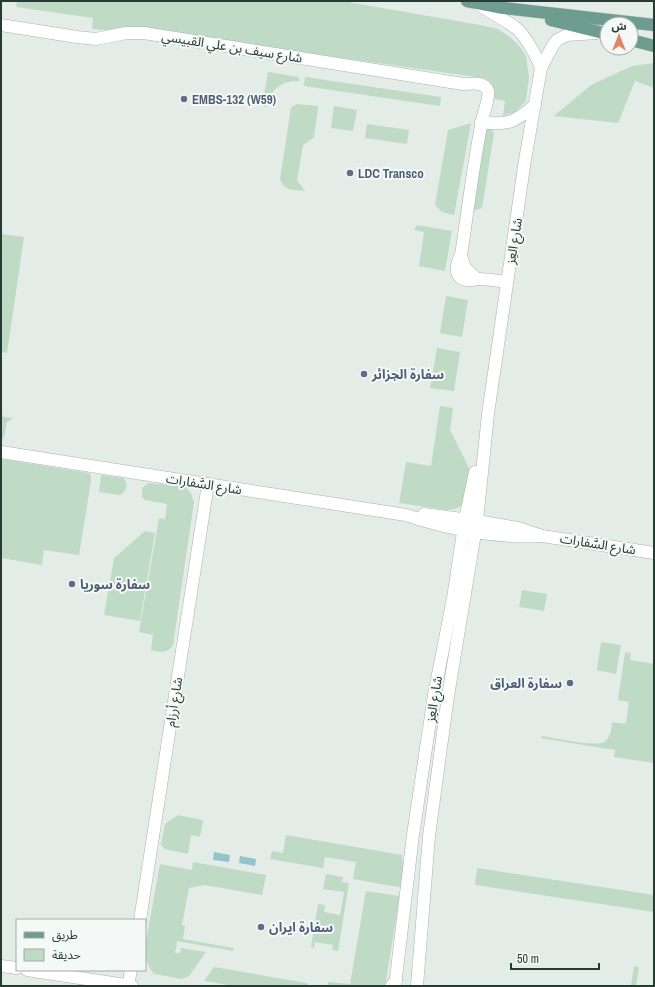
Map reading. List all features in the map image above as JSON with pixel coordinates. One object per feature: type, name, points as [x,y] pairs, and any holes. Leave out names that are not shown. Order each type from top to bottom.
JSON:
[{"type":"main road","points":[[470,1],[599,32]]},
{"type":"main road","points":[[503,8],[654,25]]},
{"type":"main road","points":[[639,42],[654,46]]},
{"type":"street","points":[[470,1],[518,29],[538,59],[541,68]]},
{"type":"street","name":"شارع سيف بن علي القبيسي","points":[[1,25],[96,39],[126,33],[144,33],[463,84],[478,91],[484,108],[461,255],[465,268],[477,279],[507,282]]},
{"type":"street","name":"شارع العِز","points":[[417,986],[429,836],[470,525],[488,414],[525,160],[541,68],[557,40],[567,35],[599,33]]},
{"type":"street","points":[[482,122],[497,124],[511,121],[524,114],[535,105]]},
{"type":"street","name":"شارع السَّفارات","points":[[1,452],[406,515],[425,521],[470,525],[503,536],[542,536],[654,553]]},
{"type":"street","name":"شارع أرزام","points":[[140,919],[208,484]]},
{"type":"street","name":"شارع العِز","points":[[394,984],[413,835],[436,684],[453,598],[470,525]]},
{"type":"street","points":[[1,966],[16,968]]},
{"type":"street","points":[[33,971],[132,986]]},
{"type":"street","points":[[128,986],[131,971]]},
{"type":"green space","points":[[17,1],[342,1],[480,25],[498,29],[510,37],[520,47],[526,56],[529,77],[526,101],[515,112],[503,116],[505,101],[494,99],[492,83],[483,78],[236,43],[92,29],[93,18],[16,7]]},
{"type":"green space","points":[[654,63],[654,88],[635,81],[618,123],[554,116],[591,85],[632,66]]},
{"type":"green space","points":[[268,72],[299,77],[299,81],[287,82],[277,87],[270,96],[267,107],[262,106]]},
{"type":"green space","points":[[305,77],[441,97],[440,106],[304,86]]},
{"type":"green space","points":[[297,104],[318,106],[314,137],[303,145],[297,180],[305,191],[287,188],[280,179],[291,108]]},
{"type":"green space","points":[[334,106],[357,110],[353,131],[331,128]]},
{"type":"green space","points":[[471,123],[454,215],[442,212],[435,205],[448,130]]},
{"type":"green space","points":[[475,123],[488,126],[494,133],[482,208],[460,215]]},
{"type":"green space","points":[[367,124],[409,130],[407,144],[365,138]]},
{"type":"green space","points":[[417,225],[452,231],[445,271],[419,266],[424,232],[414,230]]},
{"type":"green space","points":[[1,234],[24,237],[7,353],[1,352]]},
{"type":"green space","points":[[446,296],[468,300],[462,337],[440,333]]},
{"type":"green space","points":[[437,348],[460,352],[454,391],[430,388]]},
{"type":"green space","points":[[440,406],[453,408],[450,430],[470,470],[463,505],[455,509],[447,510],[399,503],[406,462],[431,466]]},
{"type":"green space","points":[[1,412],[3,417],[13,418],[7,422],[4,437],[1,441]]},
{"type":"green space","points":[[1,459],[89,473],[91,476],[91,481],[79,555],[44,550],[42,565],[1,558]]},
{"type":"green space","points":[[101,475],[123,478],[127,485],[126,489],[120,495],[99,492]]},
{"type":"green space","points":[[149,483],[185,487],[191,493],[194,502],[173,645],[169,650],[164,652],[151,650],[153,635],[139,632],[159,518],[165,519],[167,504],[145,500],[142,497],[142,488]]},
{"type":"green space","points":[[145,531],[155,533],[140,621],[104,615],[114,558]]},
{"type":"green space","points":[[522,590],[547,594],[544,611],[519,607]]},
{"type":"green space","points":[[601,642],[621,645],[616,674],[597,670]]},
{"type":"green space","points":[[625,652],[631,653],[630,660],[654,664],[654,763],[614,757],[615,750],[541,738],[542,736],[583,743],[599,743],[604,742],[608,738],[612,722],[626,724],[629,702],[618,700]]},
{"type":"green space","points":[[178,815],[203,820],[200,837],[191,835],[188,854],[165,849],[161,845],[165,824]]},
{"type":"green space","points":[[286,835],[402,855],[405,880],[404,888],[353,879],[356,862],[325,857],[323,868],[270,859],[272,851],[283,853]]},
{"type":"green space","points":[[193,862],[266,875],[262,895],[205,885],[189,888],[182,925],[185,926],[183,939],[234,948],[233,951],[177,941],[175,953],[180,953],[181,948],[206,952],[189,976],[182,979],[154,974],[146,958],[146,941],[160,864],[192,870]]},
{"type":"green space","points":[[477,868],[654,895],[654,912],[475,885]]},
{"type":"green space","points":[[326,874],[343,877],[342,882],[349,883],[338,951],[332,950],[333,945],[315,942],[314,948],[311,947],[318,904],[325,905],[324,912],[340,915],[344,892],[323,889]]},
{"type":"green space","points":[[366,891],[400,896],[385,986],[328,986],[328,982],[350,984]]},
{"type":"green space","points":[[634,966],[639,967],[636,986],[631,986]]},
{"type":"green space","points":[[214,967],[307,983],[308,986],[234,986],[204,981]]},
{"type":"water","points":[[214,852],[230,855],[229,862],[213,860]]},
{"type":"water","points":[[240,856],[256,859],[255,866],[239,863]]},
{"type":"place","name":"EMBS-132 (W59)","points":[[184,99]]},
{"type":"place","name":"LDC Transco","points":[[350,173]]},
{"type":"place","name":"سفارة الجزائر","points":[[364,374]]},
{"type":"place","name":"سفارة سوريا","points":[[72,584]]},
{"type":"place","name":"سفارة العراق","points":[[570,683]]},
{"type":"place","name":"سفارة ايران","points":[[261,927]]}]
